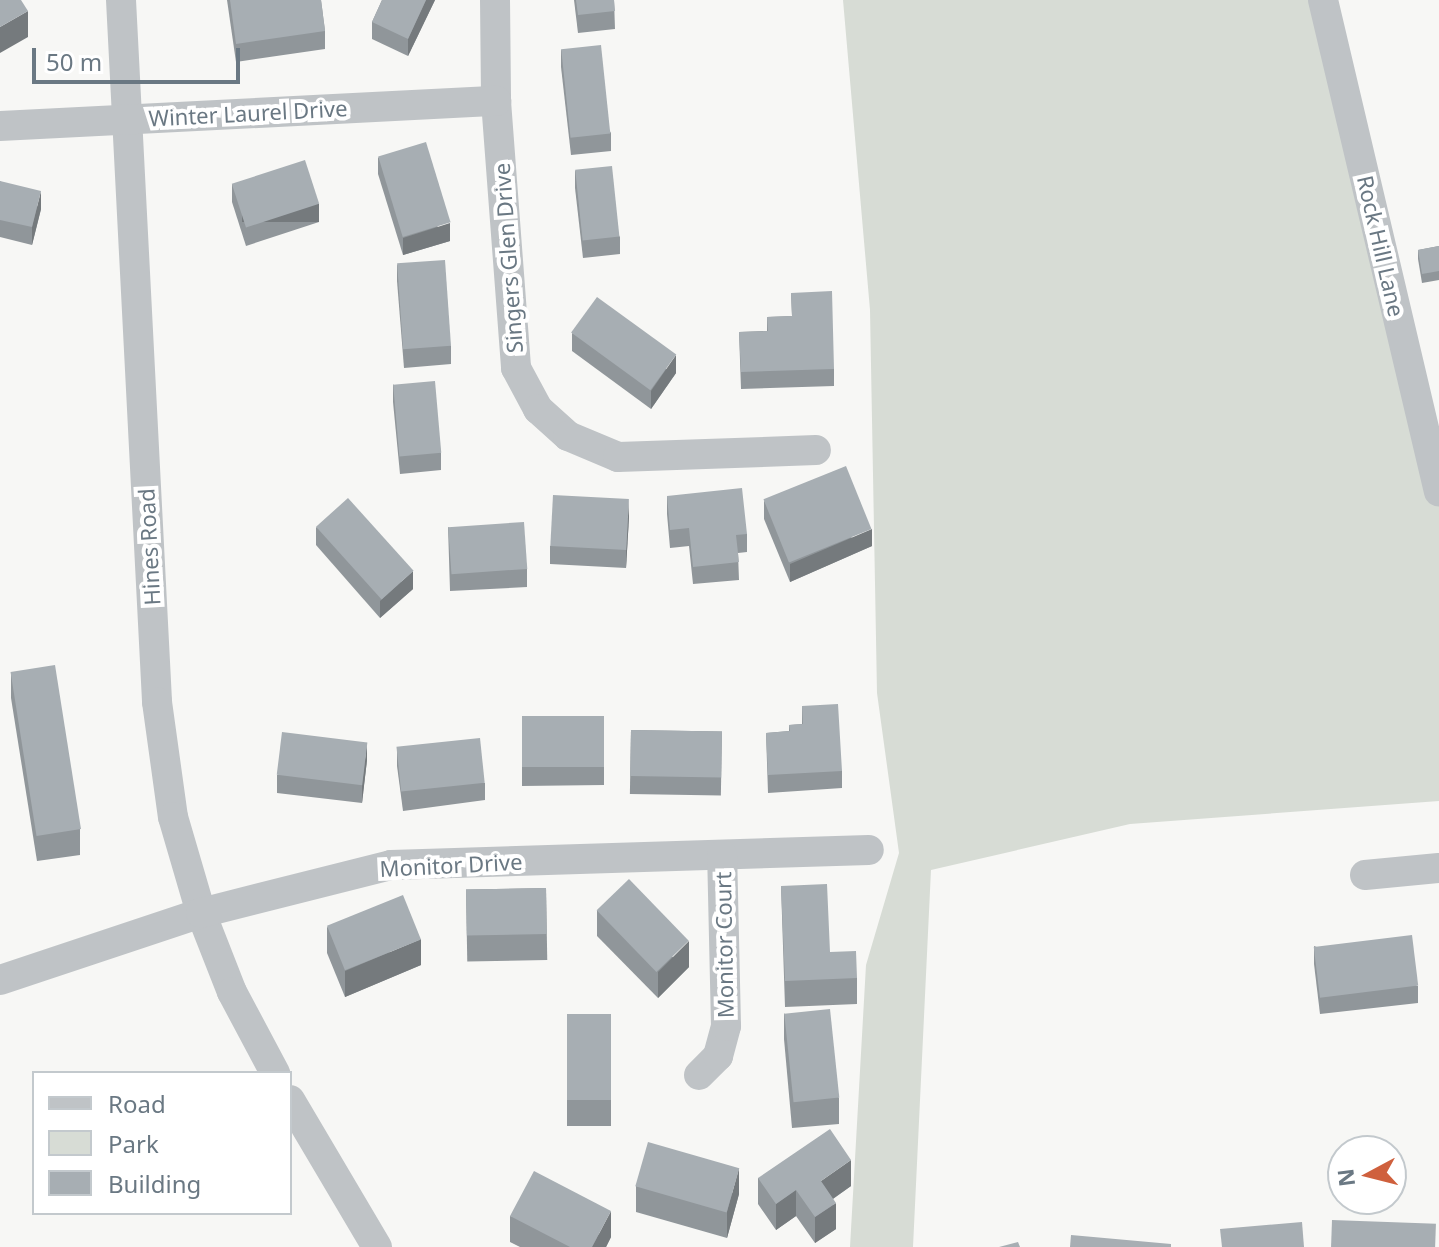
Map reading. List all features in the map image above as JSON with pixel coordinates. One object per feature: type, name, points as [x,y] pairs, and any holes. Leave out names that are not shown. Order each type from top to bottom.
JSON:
[{"type":"street","name":"Hines Road","points":[[121,0],[157,702],[173,817],[201,913],[232,992],[274,1071]]},
{"type":"street","name":"Singers Glen Drive","points":[[495,0],[496,101],[516,368],[538,409],[568,436],[618,457],[816,450]]},
{"type":"street","name":"Rock Hill Lane","points":[[1323,0],[1439,492]]},
{"type":"street","name":"Winter Laurel Drive","points":[[0,126],[496,101]]},
{"type":"street","name":"Monitor Drive","points":[[3,971],[201,913],[391,865],[869,850]]},
{"type":"street","name":"Monitor Court","points":[[699,1075],[718,1056],[726,1026],[722,855]]},
{"type":"street","points":[[1365,875],[1439,868]]},
{"type":"street","points":[[292,1103],[377,1247]]},
{"type":"green space","points":[[843,0],[1324,0],[1439,484],[1439,801],[1130,824],[931,870],[913,1247],[850,1247],[866,965],[899,853],[877,693],[870,310]]},
{"type":"building","points":[[0,0],[21,0],[28,11],[0,27]]},
{"type":"building","points":[[230,0],[321,0],[325,31],[236,44]]},
{"type":"building","points":[[382,0],[426,0],[408,39],[372,22]]},
{"type":"building","points":[[576,0],[614,0],[615,11],[578,15]]},
{"type":"building","points":[[601,45],[610,134],[571,138],[561,49]]},
{"type":"building","points":[[426,142],[451,222],[403,237],[378,157]]},
{"type":"building","points":[[305,160],[319,204],[246,228],[232,184]]},
{"type":"building","points":[[612,166],[619,237],[583,240],[575,170]]},
{"type":"building","points":[[0,181],[41,191],[32,227],[0,220]]},
{"type":"building","points":[[1439,246],[1439,271],[1422,274],[1418,250]]},
{"type":"building","points":[[445,260],[451,346],[403,349],[397,263]]},
{"type":"building","points":[[832,291],[834,369],[741,372],[739,332],[768,331],[767,317],[792,316],[791,293]]},
{"type":"building","points":[[597,297],[676,355],[650,390],[571,333]]},
{"type":"building","points":[[435,381],[441,453],[399,456],[393,385]]},
{"type":"building","points":[[846,466],[871,529],[789,562],[763,499]]},
{"type":"building","points":[[742,488],[747,534],[736,535],[739,562],[693,567],[689,528],[670,530],[667,496]]},
{"type":"building","points":[[553,495],[629,499],[626,550],[550,546]]},
{"type":"building","points":[[348,498],[414,571],[382,600],[316,527]]},
{"type":"building","points":[[524,522],[527,569],[451,574],[448,527]]},
{"type":"building","points":[[55,665],[81,829],[37,836],[11,672]]},
{"type":"building","points":[[838,704],[842,771],[768,775],[766,733],[790,731],[789,725],[803,724],[802,706]]},
{"type":"building","points":[[522,716],[604,716],[604,767],[522,767]]},
{"type":"building","points":[[631,730],[722,732],[721,778],[630,776]]},
{"type":"building","points":[[282,732],[367,742],[362,785],[277,775]]},
{"type":"building","points":[[480,738],[485,783],[401,792],[396,747]]},
{"type":"building","points":[[629,879],[689,941],[656,972],[597,910]]},
{"type":"building","points":[[827,884],[830,952],[856,951],[857,978],[785,981],[781,886]]},
{"type":"building","points":[[546,888],[547,934],[467,935],[466,889]]},
{"type":"building","points":[[403,895],[421,940],[345,970],[327,926]]},
{"type":"building","points":[[1412,935],[1418,986],[1320,998],[1314,947]]},
{"type":"building","points":[[830,1009],[839,1098],[794,1102],[784,1014]]},
{"type":"building","points":[[567,1014],[611,1014],[611,1100],[567,1100]]},
{"type":"building","points":[[830,1129],[851,1160],[821,1181],[836,1203],[815,1217],[796,1190],[776,1204],[758,1178]]},
{"type":"building","points":[[648,1142],[739,1168],[727,1212],[635,1186]]},
{"type":"building","points":[[534,1171],[611,1211],[592,1247],[570,1247],[510,1216]]},
{"type":"building","points":[[1332,1220],[1436,1224],[1435,1247],[1331,1247]]},
{"type":"building","points":[[1302,1222],[1304,1247],[1222,1247],[1220,1229]]},
{"type":"building","points":[[1071,1235],[1171,1244],[1171,1247],[1070,1247]]},
{"type":"building","points":[[1018,1242],[1020,1247],[999,1247]]}]
